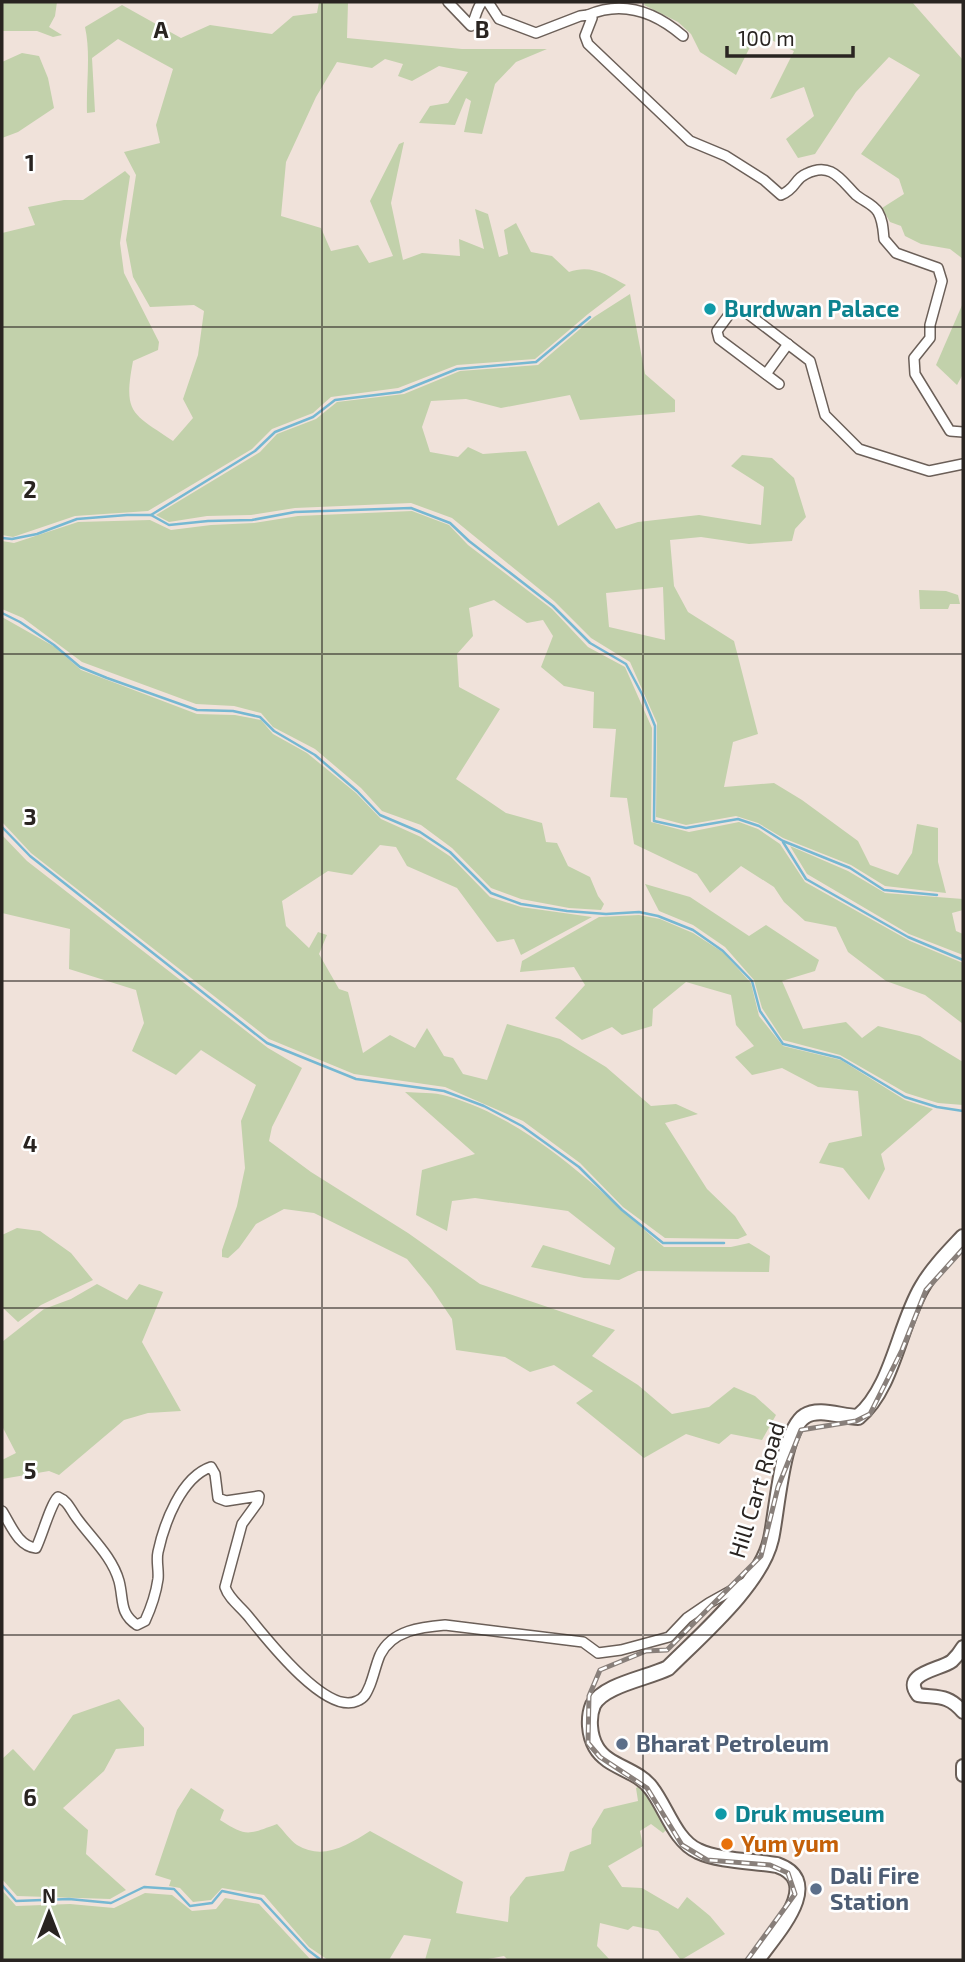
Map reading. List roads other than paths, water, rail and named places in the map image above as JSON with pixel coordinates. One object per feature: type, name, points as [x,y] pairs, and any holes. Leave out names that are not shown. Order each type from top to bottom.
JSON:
[{"type":"highway","name":"Hill Cart Road","points":[[757,1960],[796,1903],[800,1891],[789,1869],[696,1851],[683,1839],[646,1782],[607,1759],[596,1748],[590,1716],[594,1703],[606,1692],[668,1668],[753,1578],[766,1555],[771,1539],[778,1487],[795,1427],[804,1416],[819,1412],[858,1417],[867,1409],[881,1385],[921,1287],[935,1267],[963,1237]]},
{"type":"main road","points":[[963,1647],[953,1660],[920,1674],[914,1682],[914,1690],[918,1695],[941,1696],[956,1703],[963,1712]]},
{"type":"main road","points":[[963,1766],[963,1775]]},
{"type":"street","points":[[448,2],[471,26],[482,2]]},
{"type":"street","points":[[488,2],[499,19],[536,33],[588,15],[598,8],[621,4],[647,10],[683,36]]},
{"type":"street","points":[[588,15],[592,18],[585,36],[588,44],[690,141],[726,156],[764,180],[781,195],[792,190],[806,173],[820,170],[835,172],[856,195],[877,209],[883,225],[884,239],[896,253],[938,268],[942,281],[930,325],[930,338],[914,358],[915,374],[950,431],[963,432]]},
{"type":"street","points":[[779,384],[719,339],[718,331],[731,312],[743,310],[810,361],[825,415],[859,449],[929,471],[963,464]]},
{"type":"street","points":[[766,374],[788,344]]},
{"type":"street","points":[[2,1511],[19,1539],[27,1547],[36,1548],[46,1528],[53,1501],[58,1497],[65,1500],[99,1544],[119,1581],[123,1611],[137,1625],[145,1621],[150,1611],[158,1578],[157,1556],[176,1500],[203,1470],[211,1467],[215,1474],[218,1498],[226,1501],[259,1496],[258,1502],[242,1524],[225,1587],[228,1595],[285,1661],[311,1684],[344,1703],[356,1702],[366,1695],[382,1652],[390,1641],[405,1632],[445,1625],[583,1642],[598,1653],[621,1650],[669,1637],[687,1618],[753,1578]]},
{"type":"waterway","points":[[151,515],[255,451],[275,432],[313,417],[335,400],[400,392],[457,369],[536,362],[590,317]]},
{"type":"waterway","points":[[2,538],[12,539],[37,534],[77,519],[127,515],[151,515],[169,525],[252,520],[295,512],[411,508],[450,523],[553,606],[590,643],[626,664],[655,726],[654,821],[686,828],[738,819],[759,826],[783,841],[850,868],[884,890],[937,895]]},
{"type":"waterway","points":[[2,613],[54,645],[80,667],[107,678],[197,710],[233,711],[260,717],[274,731],[315,755],[380,815],[420,832],[450,852],[491,893],[521,904],[567,911],[606,914],[639,912],[658,916],[693,930],[723,951],[752,981],[760,1011],[783,1044],[840,1058],[905,1097],[937,1107],[963,1111]]},
{"type":"waterway","points":[[2,827],[30,856],[267,1043],[356,1079],[444,1091],[484,1106],[522,1126],[579,1167],[622,1210],[663,1243],[724,1243]]},
{"type":"waterway","points":[[783,842],[806,879],[908,937],[963,960]]},
{"type":"waterway","points":[[2,1885],[16,1901],[69,1899],[111,1903],[144,1887],[174,1889],[190,1906],[212,1903],[222,1891],[261,1899],[308,1950],[321,1960]]},
{"type":"railway","points":[[747,1960],[795,1894],[788,1873],[770,1865],[707,1860],[682,1845],[647,1788],[600,1757],[588,1743],[589,1696],[600,1670],[646,1651],[667,1650],[761,1556],[778,1487],[801,1430],[856,1421],[870,1414],[902,1350],[926,1290],[963,1249]]},
{"type":"place","name":"Burdwan Palace","points":[[710,309]]},
{"type":"place","name":"Bharat Petroleum","points":[[622,1744]]},
{"type":"place","name":"Druk museum","points":[[721,1814]]},
{"type":"place","name":"Yum yum","points":[[727,1844]]},
{"type":"place","name":"Dali Fire Station","points":[[816,1889]]}]
